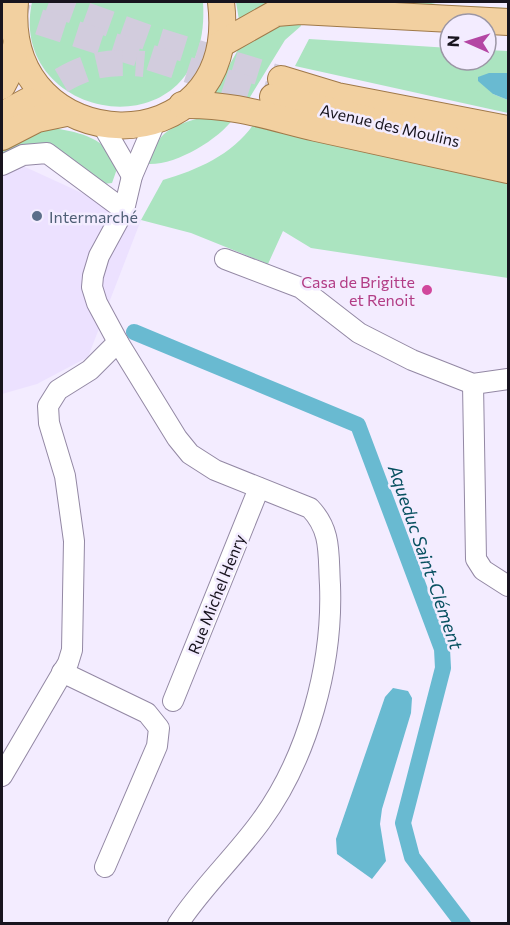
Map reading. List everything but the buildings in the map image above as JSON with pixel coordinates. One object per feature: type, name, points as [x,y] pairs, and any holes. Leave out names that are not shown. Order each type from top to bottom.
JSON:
[{"type":"main road","points":[[2,86],[11,69],[15,2]]},
{"type":"main road","points":[[11,40],[23,68],[37,89],[66,113],[103,126],[130,126],[156,120],[182,105],[207,78],[221,44],[223,20],[221,2]]},
{"type":"main road","points":[[221,44],[276,13],[300,11],[508,22]]},
{"type":"main road","name":"Avenue des Moulins","points":[[508,129],[338,96],[277,88],[467,144],[508,151]]},
{"type":"main road","points":[[2,114],[28,101]]},
{"type":"main road","points":[[182,105],[213,104],[242,108],[293,123],[508,170]]},
{"type":"main road","points":[[2,137],[37,119],[66,113]]},
{"type":"street","points":[[156,120],[132,176],[124,210],[99,256],[92,287],[97,303],[118,342],[177,438],[190,454],[215,470],[310,508],[322,520],[327,534],[330,596],[324,668],[314,713],[297,758],[267,811],[177,924]]},
{"type":"street","points":[[103,126],[132,176]]},
{"type":"street","points":[[2,165],[23,155],[47,153],[124,210]]},
{"type":"street","points":[[225,259],[301,288],[359,333],[412,360],[473,384],[508,378]]},
{"type":"street","points":[[2,776],[62,672],[72,650],[74,541],[64,476],[48,423],[48,406],[58,390],[90,370],[118,342]]},
{"type":"street","points":[[473,384],[476,559],[483,570],[508,586]]},
{"type":"street","name":"Rue Michel Henry","points":[[173,701],[259,488]]},
{"type":"street","points":[[62,672],[147,713],[159,728],[157,746],[105,867]]},
{"type":"shaded area","points":[[23,166],[141,220],[88,357],[37,384],[2,394],[2,176]]},
{"type":"green space","points":[[32,2],[203,2],[197,52],[177,85],[146,103],[112,106],[77,97],[49,75],[32,43]]},
{"type":"green space","points":[[236,2],[426,2],[441,5],[508,8],[508,11],[239,20]]},
{"type":"green space","points":[[299,20],[301,26],[285,40],[247,102],[213,94],[239,48],[257,31]]},
{"type":"green space","points":[[309,39],[438,47],[438,72],[498,72],[498,51],[508,51],[508,73],[489,73],[493,94],[508,100],[508,113],[295,66]]},
{"type":"green space","points":[[203,117],[234,118],[218,135],[195,150],[170,161],[147,164],[161,137],[174,127]]},
{"type":"green space","points":[[253,125],[508,184],[508,278],[311,248],[283,231],[268,264],[191,233],[141,220],[163,180],[213,160],[235,145]]},
{"type":"green space","points":[[54,128],[92,138],[107,149],[118,166],[112,183],[103,184],[80,167],[2,156],[2,147],[38,130]]},
{"type":"water","points":[[489,73],[508,73],[508,100],[493,94],[478,81],[478,77]]},
{"type":"water","points":[[393,688],[408,691],[412,698],[411,713],[382,809],[380,824],[386,861],[372,879],[337,854],[336,839],[385,697]]},
{"type":"waterway","name":"Aqueduc Saint-Clément","points":[[134,332],[358,425],[442,649],[443,668],[403,823],[412,857],[463,924]]},
{"type":"tunnel","points":[[49,2],[149,38],[281,79]]},
{"type":"tunnel","points":[[2,10],[273,97]]},
{"type":"tunnel","points":[[28,101],[82,70],[109,64],[144,64]]},
{"type":"place","name":"Intermarché","points":[[37,216]]},
{"type":"place","name":"Casa de Brigitte et Renoit","points":[[427,290]]}]
